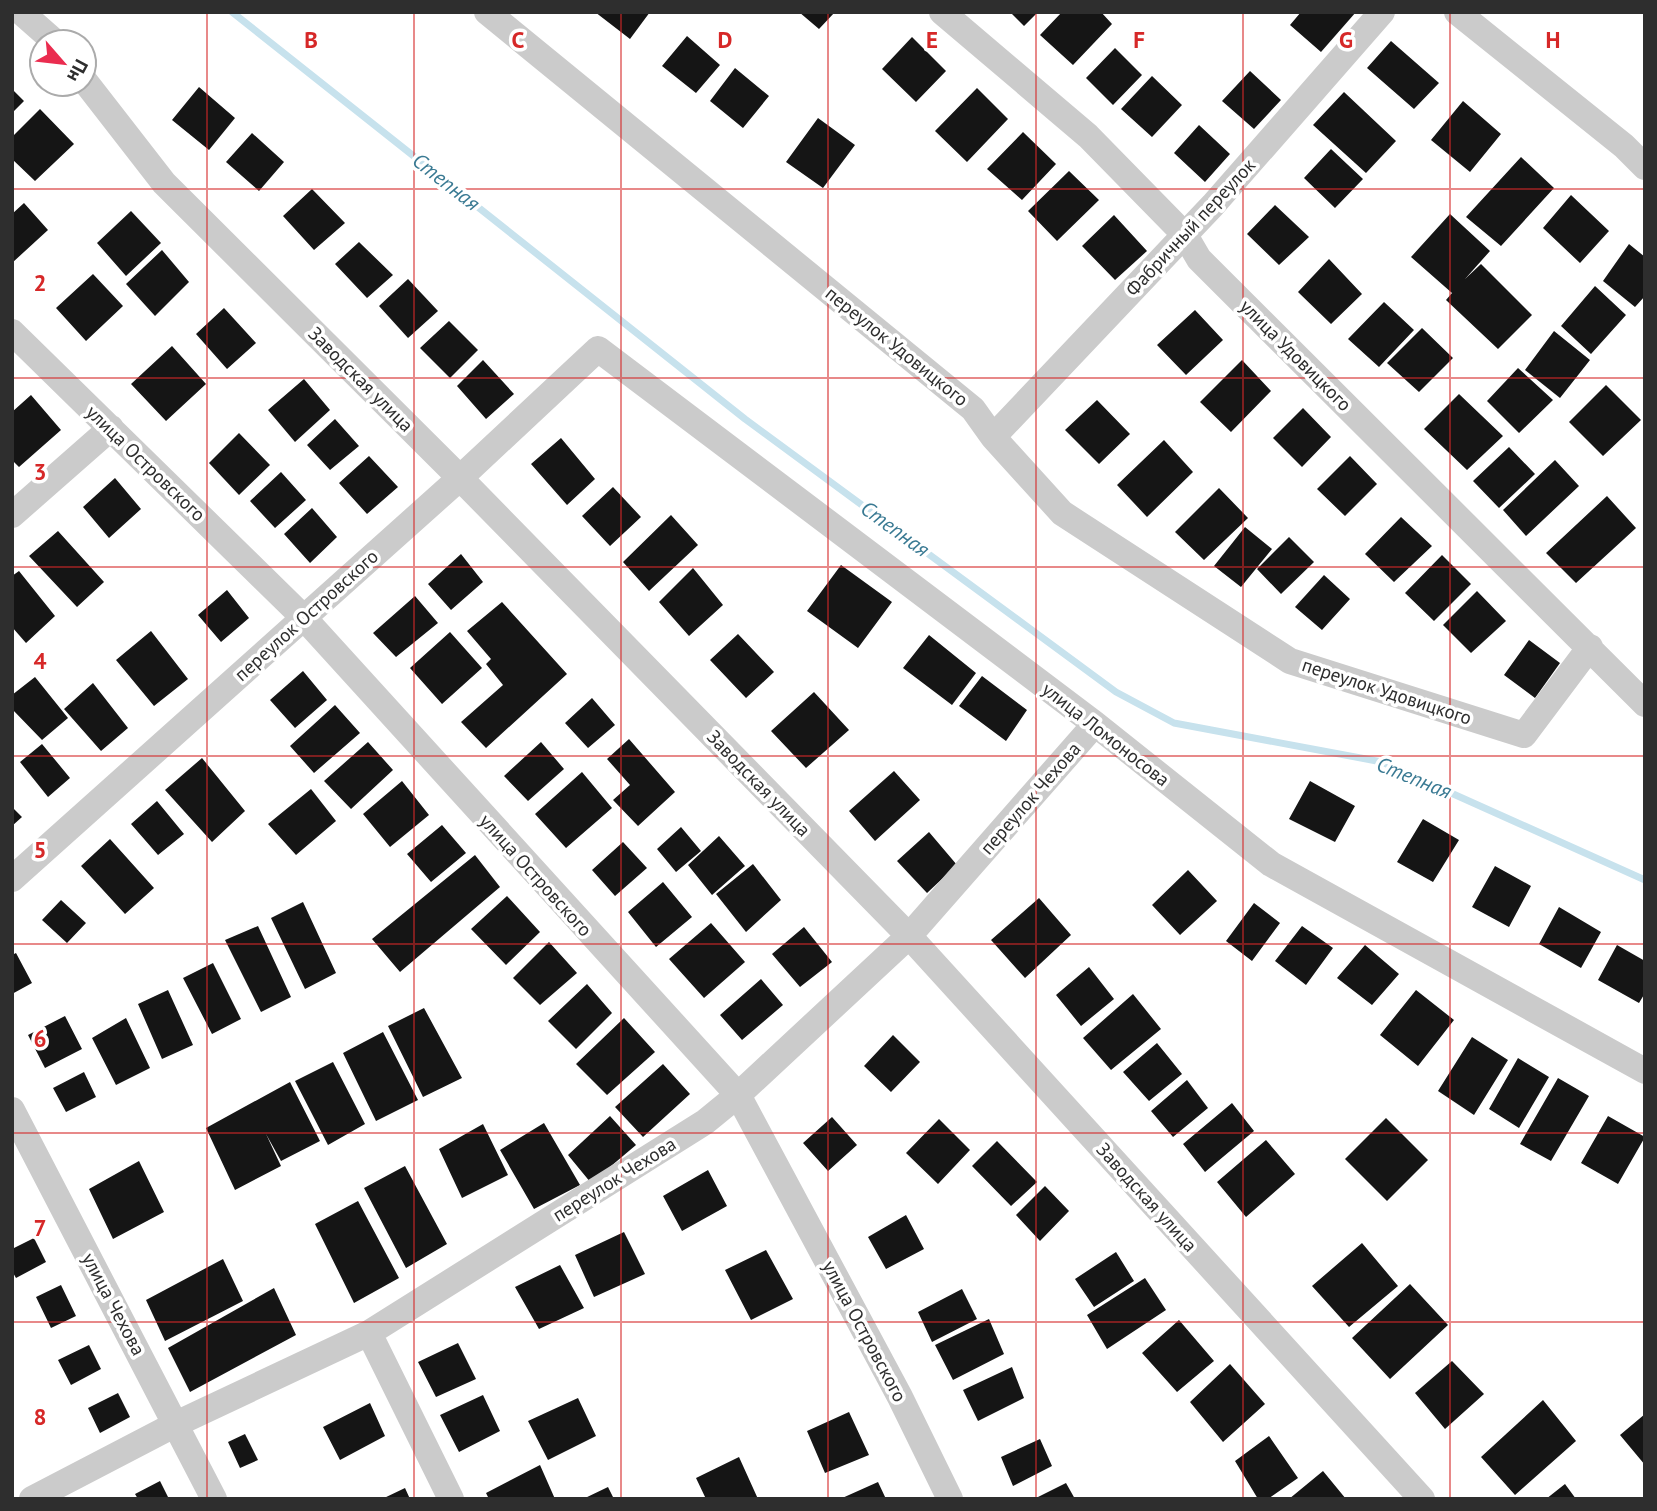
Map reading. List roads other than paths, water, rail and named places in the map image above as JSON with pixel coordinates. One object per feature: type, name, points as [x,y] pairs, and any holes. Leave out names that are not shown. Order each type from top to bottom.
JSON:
[{"type":"street","points":[[21,12],[39,28]]},
{"type":"street","name":"переулок Удовицкого","points":[[487,12],[973,409],[993,437],[1062,513],[1290,661],[1524,736],[1590,646]]},
{"type":"street","name":"улица Удовицкого","points":[[942,12],[1088,136],[1185,235],[1199,259],[1590,646],[1645,704]]},
{"type":"street","name":"Фабричный переулок","points":[[993,437],[1185,235],[1382,12]]},
{"type":"street","points":[[1457,12],[1624,146],[1645,167]]},
{"type":"street","name":"Заводская улица","points":[[98,98],[164,183],[460,478],[909,936],[1422,1499]]},
{"type":"street","name":"улица Островского","points":[[12,332],[304,618],[738,1095],[901,1396],[950,1499]]},
{"type":"street","name":"переулок Островского","points":[[12,879],[460,478],[598,349]]},
{"type":"street","name":"улица Ломоносова","points":[[598,349],[1095,724],[1271,864],[1645,1071]]},
{"type":"street","points":[[12,515],[111,428]]},
{"type":"street","name":"переулок Чехова","points":[[32,1499],[176,1424],[369,1334],[705,1122],[738,1095],[909,936],[1095,724]]},
{"type":"street","name":"улица Чехова","points":[[12,1110],[214,1499]]},
{"type":"street","points":[[369,1334],[451,1499]]},
{"type":"waterway","name":"Степная","points":[[232,12],[745,419],[1116,692],[1174,723],[1382,762],[1645,880]]}]
